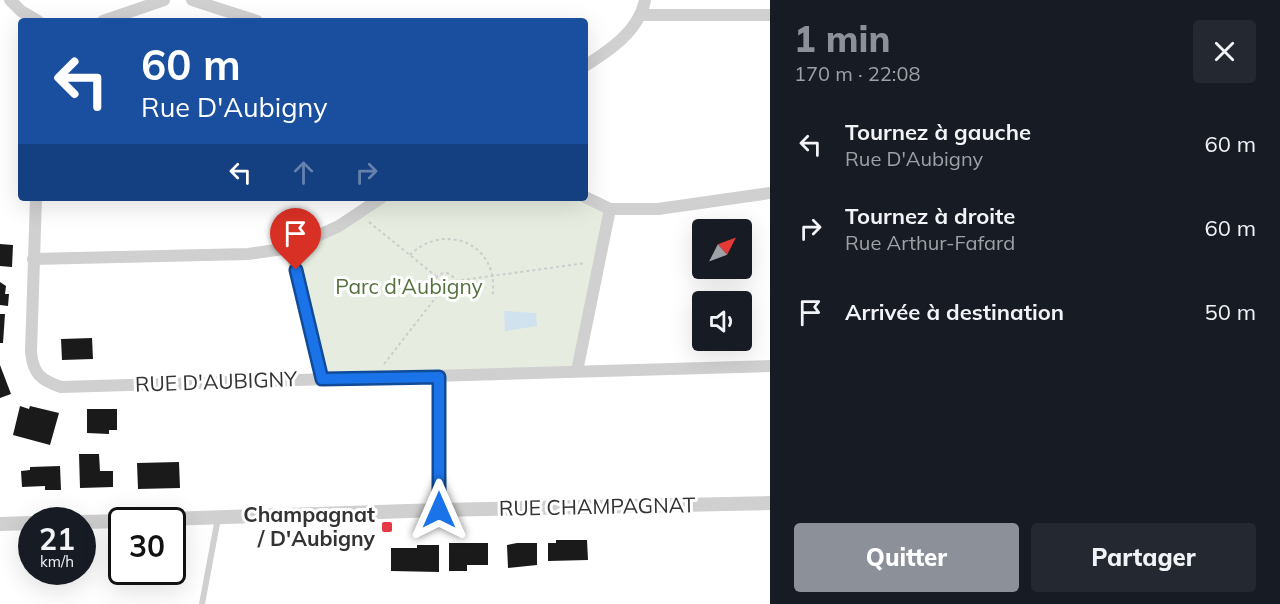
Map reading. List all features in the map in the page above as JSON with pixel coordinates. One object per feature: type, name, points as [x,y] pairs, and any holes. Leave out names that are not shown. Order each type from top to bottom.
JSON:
[{"type":"street","points":[[10,0],[21,11],[33,18]]},
{"type":"street","points":[[112,18],[164,0]]},
{"type":"street","points":[[192,0],[248,18]]},
{"type":"street","points":[[588,64],[628,32],[642,15],[645,0]]},
{"type":"street","points":[[642,15],[770,15]]},
{"type":"street","points":[[588,199],[610,210],[658,209],[770,193]]},
{"type":"street","points":[[36,201],[33,259],[248,254],[291,248],[315,239],[376,201]]},
{"type":"street","points":[[577,371],[610,210]]},
{"type":"street","points":[[291,248],[322,379]]},
{"type":"street","name":"RUE D'AUBIGNY","points":[[33,259],[31,352],[33,370],[42,379],[61,387],[770,366]]},
{"type":"street","points":[[439,377],[439,510]]},
{"type":"street","name":"RUE CHAMPAGNAT","points":[[186,519],[439,510],[770,503]]},
{"type":"street","points":[[0,524],[18,523]]},
{"type":"lane","points":[[202,604],[218,518]]},
{"type":"path","points":[[358,213],[437,277]]},
{"type":"path","points":[[410,255],[433,240],[459,240],[480,253],[492,276],[493,295]]},
{"type":"path","points":[[455,281],[600,261]]},
{"type":"path","points":[[437,277],[448,274],[455,281]]},
{"type":"path","points":[[437,277],[435,284],[440,292]]},
{"type":"path","points":[[440,292],[449,292],[454,288],[455,281]]},
{"type":"path","points":[[374,378],[440,292]]},
{"type":"green space","name":"Parc d'Aubigny","points":[[588,199],[610,209],[577,371],[322,379],[291,248],[376,201]]},
{"type":"water","points":[[504,311],[536,313],[537,326],[505,331]]},
{"type":"building","points":[[0,244],[13,245],[12,267],[0,266]]},
{"type":"building","points":[[0,282],[6,286],[5,294],[9,294],[8,306],[0,305]]},
{"type":"building","points":[[0,314],[5,314],[3,343],[0,343]]},
{"type":"building","points":[[92,338],[93,359],[62,360],[61,339]]},
{"type":"building","points":[[0,365],[11,394],[0,398]]},
{"type":"building","points":[[20,406],[59,413],[50,445],[13,435]]},
{"type":"building","points":[[87,409],[117,409],[117,430],[109,430],[109,434],[87,433]]},
{"type":"building","points":[[79,454],[99,454],[100,471],[113,471],[113,487],[80,488]]},
{"type":"building","points":[[179,462],[180,488],[138,489],[137,463]]},
{"type":"building","points":[[60,466],[61,490],[45,490],[45,486],[22,487],[21,471],[30,470],[30,467]]},
{"type":"building","points":[[556,540],[587,540],[588,560],[548,561],[548,543],[556,543]]},
{"type":"building","points":[[449,543],[488,543],[488,565],[467,565],[467,571],[449,571]]},
{"type":"building","points":[[537,543],[537,565],[508,568],[507,545]]},
{"type":"building","points":[[417,545],[439,545],[439,572],[391,571],[391,548],[417,548]]},
{"type":"place","name":"Champagnat / D'Aubigny","points":[[387,527]]},
{"type":"route","points":[[296,270],[322,379],[439,377],[439,510]]}]
